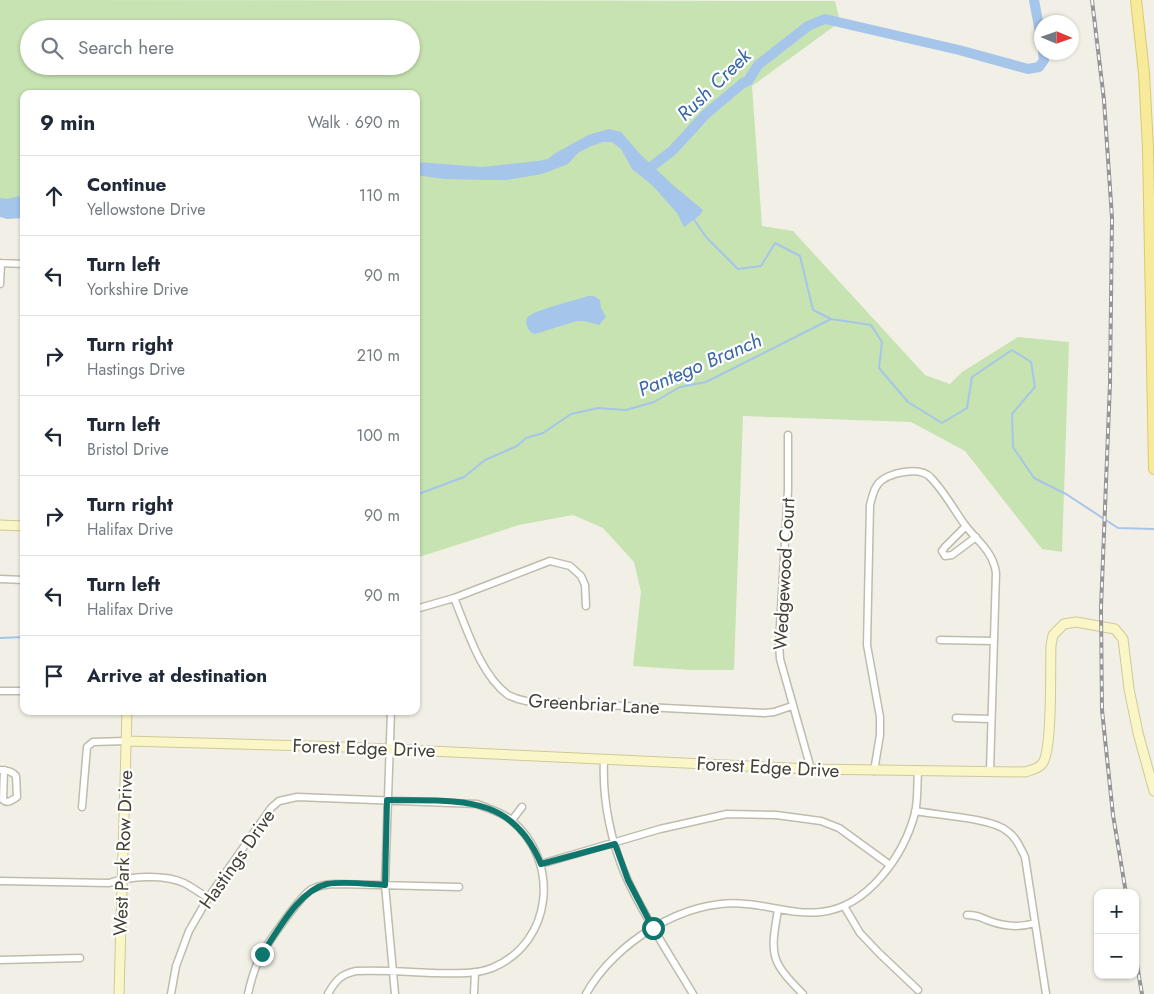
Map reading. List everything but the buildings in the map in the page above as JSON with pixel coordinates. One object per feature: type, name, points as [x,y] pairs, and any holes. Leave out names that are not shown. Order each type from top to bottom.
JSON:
[{"type":"main road","points":[[1136,0],[1144,73],[1151,233],[1154,469]]},
{"type":"street","points":[[0,284],[0,263],[20,264]]},
{"type":"street","name":"Wedgewood Court","points":[[788,434],[788,490],[779,643],[782,673],[811,769]]},
{"type":"street","points":[[874,771],[880,735],[880,717],[867,645],[870,506],[874,490],[882,480],[900,472],[916,472],[930,476],[966,526],[986,548],[994,565],[990,771]]},
{"type":"street","points":[[0,525],[20,526]]},
{"type":"street","points":[[966,526],[942,551],[944,556],[952,555],[976,537]]},
{"type":"street","points":[[420,608],[454,598],[550,561],[570,566],[581,576],[585,585],[586,606]]},
{"type":"street","points":[[0,579],[20,580]]},
{"type":"street","name":"Greenbriar Lane","points":[[454,598],[486,670],[508,695],[516,698],[526,701],[764,713],[792,706]]},
{"type":"street","name":"Forest Edge Drive","points":[[126,741],[389,749],[811,769],[1025,772],[1035,770],[1042,764],[1048,748],[1051,645],[1053,635],[1064,624],[1076,622],[1115,629],[1123,639],[1129,689],[1138,733],[1154,791]]},
{"type":"street","points":[[940,640],[993,641]]},
{"type":"street","points":[[0,691],[20,691]]},
{"type":"street","name":"West Park Row Drive","points":[[119,994],[127,715]]},
{"type":"street","points":[[391,715],[385,885],[395,994]]},
{"type":"street","points":[[956,718],[991,719]]},
{"type":"street","points":[[82,807],[87,747],[94,742],[126,741]]},
{"type":"street","points":[[604,759],[604,799],[615,844],[628,880],[653,928],[692,994]]},
{"type":"street","points":[[2,770],[14,773],[17,781],[17,797],[11,801],[6,802],[3,800],[2,770]]},
{"type":"street","points":[[586,994],[594,980],[620,950],[653,928],[699,908],[725,903],[746,904],[805,914],[823,912],[844,906],[871,886],[890,865],[905,841],[915,812],[918,771]]},
{"type":"street","name":"Hastings Drive","points":[[171,994],[176,966],[188,931],[208,898],[262,820],[279,801],[297,797],[477,804],[512,820],[532,843],[541,864],[545,893],[542,912],[536,926],[522,946],[505,961],[492,968],[467,974],[366,970],[346,973],[336,980],[328,994]]},
{"type":"street","points":[[512,820],[522,807]]},
{"type":"street","points":[[915,812],[986,822],[1006,830],[1019,844],[1024,856],[1046,994]]},
{"type":"street","points":[[541,864],[660,830],[727,814],[776,816],[821,821],[839,828],[890,865]]},
{"type":"street","points":[[0,881],[109,883],[122,878],[173,879],[184,883],[208,898]]},
{"type":"street","points":[[248,994],[251,980],[262,954],[304,895],[311,890],[326,884],[459,887]]},
{"type":"street","points":[[844,906],[860,933],[878,953],[918,990]]},
{"type":"street","points":[[778,910],[773,952],[780,970],[803,994]]},
{"type":"street","points":[[968,915],[1021,927],[1035,923]]},
{"type":"street","points":[[0,960],[80,958]]},
{"type":"street","points":[[474,994],[475,972]]},
{"type":"green space","points":[[0,0],[835,1],[840,22],[752,86],[762,226],[793,231],[925,375],[950,384],[962,372],[1018,337],[1069,342],[1062,552],[1042,549],[965,451],[911,422],[743,416],[734,670],[691,670],[633,666],[641,592],[634,562],[603,528],[573,515],[519,525],[420,557],[420,90],[20,90],[20,216],[0,217]]},
{"type":"water","points":[[609,129],[621,132],[641,155],[703,210],[700,215],[684,227],[677,213],[653,186],[632,169],[621,149],[612,142],[603,142],[589,147],[578,153],[568,164],[542,174],[506,180],[444,179],[420,176],[420,162],[482,167],[548,159],[588,135]]},
{"type":"water","points":[[20,196],[20,218],[7,219],[0,217],[0,198],[7,199]]},
{"type":"water","points":[[588,296],[594,296],[600,300],[601,308],[606,317],[599,325],[577,321],[535,334],[531,332],[526,324],[527,318],[537,312]]},
{"type":"waterway","name":"Rush Creek","points":[[1034,0],[1037,15]]},
{"type":"waterway","name":"Rush Creek","points":[[642,166],[647,170],[672,151],[706,114],[743,83],[748,81],[758,65],[808,26],[825,19],[959,50],[1028,69],[1039,67],[1044,60]]},
{"type":"waterway","name":"Rush Creek","points":[[693,218],[706,237],[738,269],[761,266],[775,243],[800,256],[813,310],[831,319],[871,325],[882,342],[879,368],[908,402],[942,423],[967,408],[972,377],[1012,350],[1031,362],[1035,387],[1012,414],[1013,447],[1034,478],[1066,494],[1118,528],[1154,529]]},
{"type":"waterway","name":"Pantego Branch","points":[[420,494],[464,477],[485,460],[517,446],[526,438],[543,433],[571,414],[598,408],[626,410],[654,402],[680,387],[706,382],[831,319]]},
{"type":"waterway","name":"Pantego Branch","points":[[0,638],[20,637]]},
{"type":"railway","points":[[1092,0],[1104,100],[1112,218],[1110,383],[1101,608],[1102,710],[1113,815],[1125,889]]},
{"type":"railway","points":[[1139,976],[1142,994]]},
{"type":"route","points":[[262,954],[299,901],[311,890],[326,884],[385,885],[387,800],[477,804],[500,813],[512,820],[532,843],[541,864],[615,844],[628,880],[653,928]]}]
